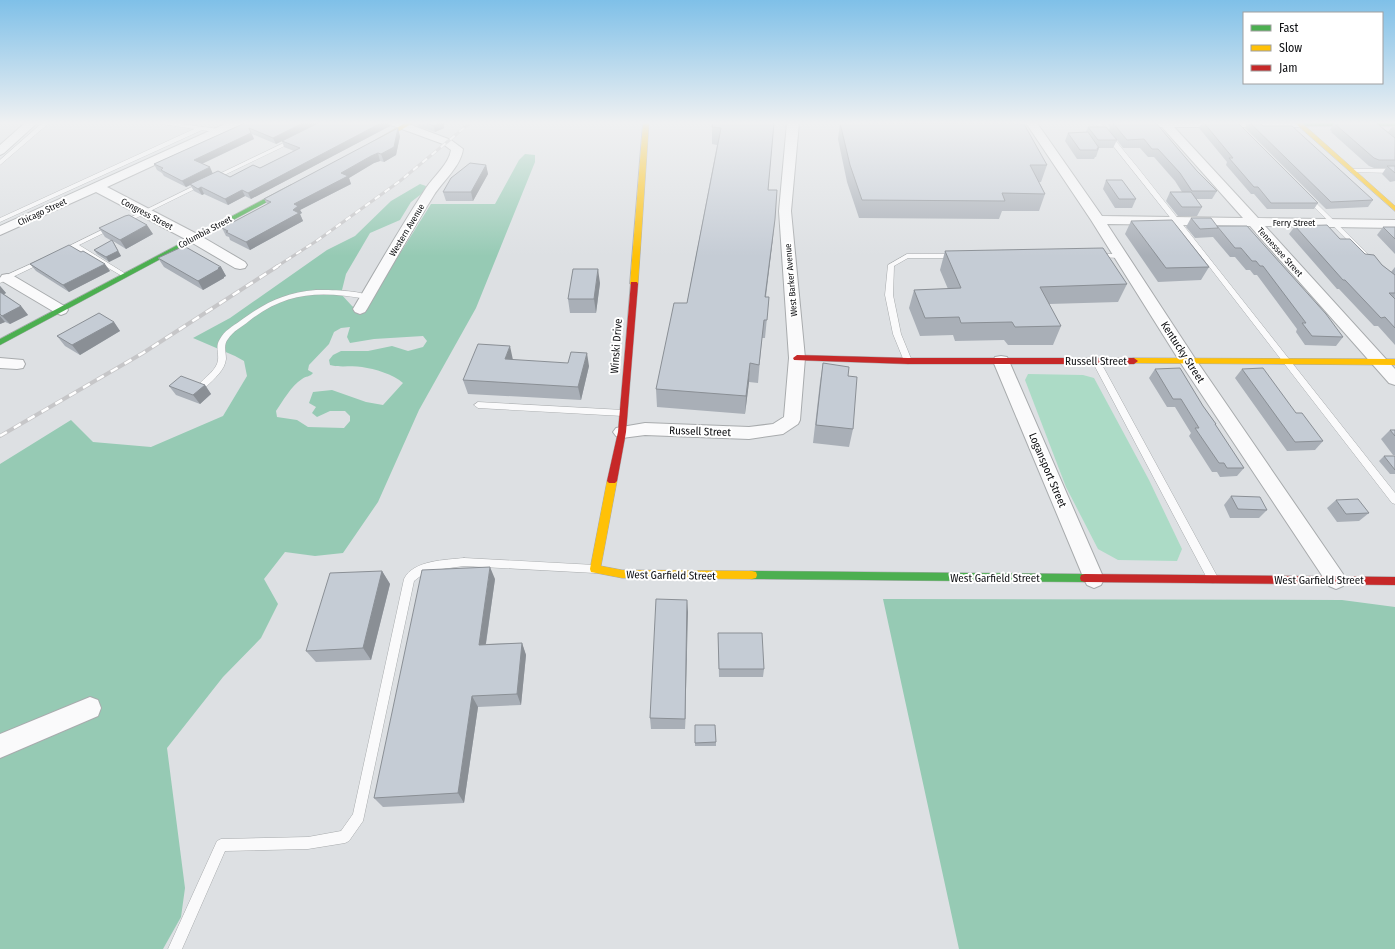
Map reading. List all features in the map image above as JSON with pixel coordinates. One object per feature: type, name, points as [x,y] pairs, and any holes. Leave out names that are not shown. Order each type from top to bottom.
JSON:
[{"type":"street","name":"Chicago Street","points":[[0,231],[139,167]]},
{"type":"street","name":"Western Avenue","points":[[360,309],[405,231],[433,187],[448,167]]},
{"type":"street","name":"Winski Drive","points":[[595,569],[622,432],[642,167]]},
{"type":"street","name":"West Barker Avenue","points":[[778,430],[792,420],[797,358],[785,211],[789,167]]},
{"type":"street","name":"Kentucky Street","points":[[1062,167],[1098,220],[1188,361],[1336,580]]},
{"type":"street","name":"Tennessee Street","points":[[1203,167],[1395,379]]},
{"type":"street","points":[[1348,167],[1395,208]]},
{"type":"street","name":"Columbia Street","points":[[0,342],[299,182]]},
{"type":"street","name":"Congress Street","points":[[96,187],[194,238],[240,265]]},
{"type":"street","name":"Ferry Street","points":[[1098,220],[1395,224]]},
{"type":"street","points":[[3,279],[60,310]]},
{"type":"street","name":"Russell Street","points":[[797,358],[908,361],[1395,362]]},
{"type":"street","name":"Logansport Street","points":[[1001,361],[1094,579]]},
{"type":"street","points":[[0,363],[17,364]]},
{"type":"street","name":"Russell Street","points":[[622,432],[645,429],[749,433],[778,430]]},
{"type":"street","name":"West Garfield Street","points":[[595,569],[622,574],[1094,579],[1395,580]]},
{"type":"street","points":[[0,746],[90,708]]},
{"type":"lane","points":[[0,220],[116,167]]},
{"type":"lane","points":[[3,279],[237,167]]},
{"type":"lane","points":[[1134,167],[1178,222],[1285,362],[1395,500]]},
{"type":"lane","points":[[1352,171],[1395,171]]},
{"type":"lane","points":[[1306,196],[1378,267]]},
{"type":"lane","points":[[74,245],[124,276]]},
{"type":"lane","points":[[908,361],[897,334],[889,295],[890,265],[907,256],[961,256]]},
{"type":"lane","points":[[1086,256],[1121,256]]},
{"type":"lane","points":[[204,384],[219,369],[222,360],[222,342],[253,313],[269,303],[284,296],[299,293],[346,292],[367,296]]},
{"type":"lane","points":[[1096,361],[1213,579]]},
{"type":"lane","points":[[478,405],[623,413]]},
{"type":"lane","points":[[175,949],[221,845],[308,843],[345,837],[359,817],[409,579],[425,567],[464,562],[595,569]]},
{"type":"green space","points":[[515,167],[533,167],[476,308],[419,410],[378,502],[343,553],[315,556],[285,552],[264,579],[278,604],[261,638],[223,677],[167,748],[185,888],[181,917],[163,949],[0,949],[0,464],[71,420],[93,442],[151,447],[223,416],[247,376],[244,361],[193,338],[230,318],[327,250],[355,236],[391,201],[420,184],[426,186],[424,192],[411,202],[400,220],[370,233],[346,274],[341,294],[360,312],[367,306],[431,204],[495,204]],"holes":[[[350,327],[347,337],[350,343],[374,339],[423,336],[427,341],[423,347],[408,351],[392,346],[368,351],[341,351],[333,355],[329,360],[330,365],[358,366],[372,369],[384,372],[403,383],[383,405],[366,402],[332,390],[313,392],[309,403],[316,407],[312,413],[317,417],[330,411],[345,411],[350,416],[350,421],[344,428],[308,427],[297,420],[277,417],[276,411],[291,390],[298,382],[313,373],[308,370],[309,365],[329,344],[334,332],[341,328]]]},
{"type":"green space","points":[[1028,374],[1083,375],[1094,378],[1149,480],[1182,549],[1177,561],[1118,560],[1098,549],[1066,487],[1025,380]]},
{"type":"green space","points":[[883,599],[1342,600],[1395,607],[1395,949],[959,949]]},
{"type":"building","points":[[161,167],[209,167],[182,181],[161,170],[163,168]]},
{"type":"building","points":[[249,167],[297,167],[248,193],[242,190],[225,199],[201,187],[198,189],[190,184],[218,171],[230,177]]},
{"type":"building","points":[[324,167],[351,167],[341,173],[348,176],[294,204],[298,206],[293,210],[299,213],[246,242],[226,232],[228,231],[222,228],[271,202],[264,199]]},
{"type":"building","points":[[465,167],[485,167],[471,192],[443,192],[451,178]]},
{"type":"building","points":[[713,167],[770,167],[768,190],[777,190],[775,219],[765,297],[769,297],[767,320],[764,320],[759,365],[750,363],[746,396],[656,389],[674,303],[687,303]]},
{"type":"building","points":[[851,167],[1031,167],[1045,194],[1002,193],[1005,201],[862,200]]},
{"type":"building","points":[[1175,167],[1194,167],[1217,191],[1192,191]]},
{"type":"building","points":[[1237,167],[1282,167],[1318,203],[1271,203],[1258,187],[1254,187]]},
{"type":"building","points":[[1295,167],[1337,167],[1373,200],[1331,202]]},
{"type":"building","points":[[1388,167],[1395,167],[1395,173]]},
{"type":"building","points":[[1106,180],[1122,180],[1136,199],[1119,199]]},
{"type":"building","points":[[1170,192],[1191,192],[1202,207],[1182,207]]},
{"type":"building","points":[[129,215],[147,225],[120,240],[99,228],[125,216]]},
{"type":"building","points":[[1191,218],[1211,218],[1218,228],[1200,229]]},
{"type":"building","points":[[1172,220],[1209,267],[1166,268],[1131,221]]},
{"type":"building","points":[[1327,225],[1340,239],[1350,239],[1365,254],[1374,255],[1382,265],[1395,275],[1395,293],[1389,293],[1395,299],[1395,328],[1385,317],[1381,318],[1345,280],[1343,280],[1295,226]]},
{"type":"building","points":[[1217,226],[1247,226],[1326,314],[1343,337],[1312,336],[1302,323],[1306,323],[1263,266],[1260,266],[1256,261],[1252,261],[1241,248],[1235,248]]},
{"type":"building","points":[[1383,227],[1395,227],[1395,239]]},
{"type":"building","points":[[112,240],[118,251],[106,257],[94,250]]},
{"type":"building","points":[[69,245],[81,252],[83,251],[105,264],[63,285],[30,264]]},
{"type":"building","points":[[184,246],[221,267],[198,281],[158,258]]},
{"type":"building","points":[[1103,248],[1127,284],[1040,287],[1061,326],[1015,327],[1012,322],[961,323],[959,317],[925,318],[914,290],[961,288],[945,251]]},
{"type":"building","points":[[573,269],[598,269],[594,299],[568,299]]},
{"type":"building","points":[[0,292],[21,306],[2,316],[0,314]]},
{"type":"building","points":[[99,313],[114,322],[72,345],[57,336]]},
{"type":"building","points":[[478,344],[510,346],[505,359],[568,363],[571,352],[587,353],[578,387],[463,380]]},
{"type":"building","points":[[823,363],[849,367],[848,376],[857,377],[853,429],[816,425]]},
{"type":"building","points":[[1180,368],[1244,468],[1227,468],[1224,463],[1219,463],[1195,428],[1199,428],[1181,399],[1173,399],[1155,369]]},
{"type":"building","points":[[1263,368],[1296,413],[1302,413],[1323,441],[1295,442],[1242,369]]},
{"type":"building","points":[[181,376],[205,385],[193,395],[169,386]]},
{"type":"building","points":[[1390,430],[1395,430],[1395,436]]},
{"type":"building","points":[[1384,456],[1395,456],[1395,470]]},
{"type":"building","points":[[1231,496],[1260,497],[1267,510],[1238,509]]},
{"type":"building","points":[[1358,499],[1369,513],[1346,514],[1336,500]]},
{"type":"building","points":[[490,567],[479,645],[522,643],[517,694],[472,696],[458,793],[374,798],[422,570]]},
{"type":"building","points":[[382,571],[363,648],[306,651],[330,573]]},
{"type":"building","points":[[656,599],[687,600],[685,719],[650,718]]},
{"type":"building","points":[[718,633],[762,633],[764,669],[719,669]]},
{"type":"building","points":[[695,725],[715,725],[716,742],[695,743]]},
{"type":"railway","points":[[276,267],[318,240],[400,181],[417,167]]},
{"type":"railway","points":[[0,436],[143,353],[278,266]]},
{"type":"traffic: fast","points":[[0,342],[291,187]]},
{"type":"traffic: fast","points":[[752,575],[1085,578]]},
{"type":"traffic: slow","points":[[634,284],[643,167]]},
{"type":"traffic: slow","points":[[1348,167],[1395,209]]},
{"type":"traffic: slow","points":[[1134,361],[1395,362]]},
{"type":"traffic: slow","points":[[612,481],[595,569],[622,574],[752,575]]},
{"type":"traffic: jam","points":[[612,481],[622,432],[634,284]]},
{"type":"traffic: jam","points":[[797,358],[908,361],[1134,361]]},
{"type":"traffic: jam","points":[[1085,578],[1395,581]]}]
